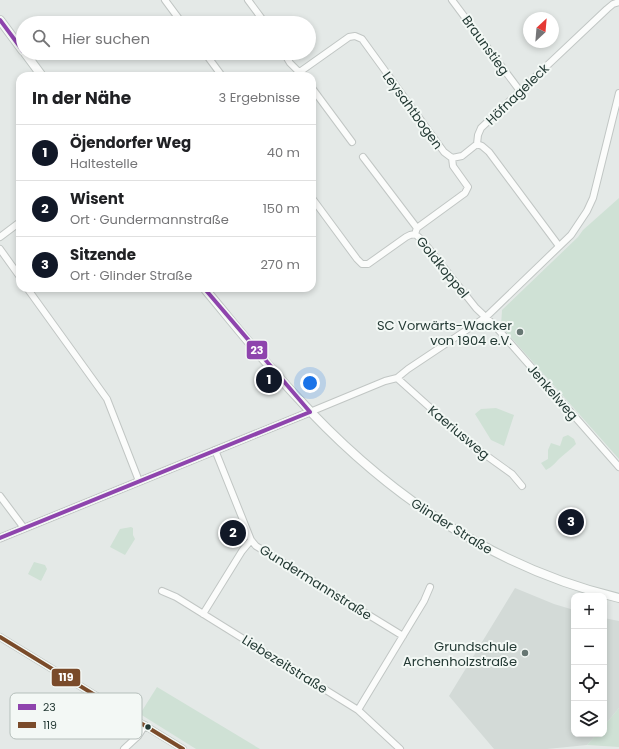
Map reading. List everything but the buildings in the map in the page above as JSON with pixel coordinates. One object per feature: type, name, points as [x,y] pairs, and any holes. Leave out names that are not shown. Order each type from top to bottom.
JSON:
[{"type":"main road","points":[[0,20],[16,41]]},
{"type":"main road","points":[[30,60],[39,72]]},
{"type":"main road","name":"Glinder Straße","points":[[207,292],[310,412],[351,452],[411,502],[478,544],[511,561],[546,576],[619,598]]},
{"type":"street","points":[[165,0],[177,16]]},
{"type":"street","points":[[248,0],[260,16]]},
{"type":"street","name":"Braunstieg","points":[[452,0],[520,91]]},
{"type":"street","name":"Höfnageleck","points":[[477,144],[478,135],[482,128],[607,9],[613,4],[619,2]]},
{"type":"street","name":"Leysahtbogen","points":[[302,72],[349,37],[355,36],[362,39],[444,152],[452,158],[453,166],[466,182],[468,187],[467,190],[416,231]]},
{"type":"street","points":[[210,60],[219,72]]},
{"type":"street","points":[[288,60],[296,72]]},
{"type":"street","points":[[316,93],[352,142]]},
{"type":"street","points":[[0,538],[385,381],[398,378],[408,368],[486,317],[571,235],[587,211],[593,198],[619,93]]},
{"type":"street","points":[[452,158],[462,156],[477,144],[482,146],[489,152],[559,246]]},
{"type":"street","name":"Goldkoppel","points":[[363,157],[422,240],[476,308],[486,317]]},
{"type":"street","points":[[316,203],[362,264],[368,264],[416,231]]},
{"type":"street","points":[[0,236],[16,225]]},
{"type":"street","points":[[0,249],[16,272]]},
{"type":"street","points":[[31,292],[107,399],[139,481]]},
{"type":"street","name":"Jenkelweg","points":[[486,317],[619,467]]},
{"type":"street","name":"Kaeriusweg","points":[[398,378],[473,446],[512,474],[522,486]]},
{"type":"street","name":"Gundermannstraße","points":[[215,450],[251,540],[256,546],[402,636]]},
{"type":"street","points":[[0,496],[24,528]]},
{"type":"street","points":[[203,614],[242,551],[251,540]]},
{"type":"street","points":[[358,710],[424,601],[430,586]]},
{"type":"street","name":"Liebezeitstraße","points":[[162,591],[176,597],[358,710],[400,749]]},
{"type":"street","points":[[0,638],[92,693]]},
{"type":"street","points":[[142,723],[183,749]]},
{"type":"street","points":[[142,730],[145,725]]},
{"type":"street","points":[[124,749],[135,739]]},
{"type":"shaded area","name":"Grundschule Archenholzstraße","points":[[515,588],[554,604],[571,609],[571,737],[594,737],[587,745],[547,749],[494,749],[449,696]]},
{"type":"shaded area","points":[[607,619],[619,621],[619,708],[607,722]]},
{"type":"green space","points":[[619,198],[619,459],[501,326],[502,310],[578,237],[583,230]]},
{"type":"green space","points":[[496,408],[514,415],[504,446],[491,440],[475,414],[481,409]]},
{"type":"green space","points":[[568,435],[574,439],[576,444],[546,470],[541,463],[548,459],[548,450],[551,443],[560,446],[563,437]]},
{"type":"green space","points":[[133,528],[133,535],[135,539],[125,555],[110,547],[120,529]]},
{"type":"green space","points":[[34,562],[45,565],[47,569],[41,581],[28,574]]},
{"type":"green space","points":[[157,687],[260,749],[196,749],[142,715],[142,711]]},
{"type":"green space","points":[[619,708],[619,747],[587,745],[594,737],[607,737],[607,722]]},
{"type":"transit line","name":"23","points":[[0,20],[16,42]]},
{"type":"transit line","name":"23","points":[[207,292],[310,412]]},
{"type":"transit line","name":"23","points":[[0,538],[310,412]]},
{"type":"transit line","name":"119","points":[[0,637],[92,693]]},
{"type":"transit line","name":"119","points":[[142,724],[183,749]]},
{"type":"place","name":"SC Vorwärts-Wacker von 1904 e.V.","points":[[520,332]]},
{"type":"place","name":"Öjendorfer Weg","points":[[269,380]]},
{"type":"place","name":"Sitzende","points":[[571,522]]},
{"type":"place","name":"Wisent","points":[[233,533]]},
{"type":"place","name":"Grundschule Archenholzstraße","points":[[525,653]]}]
